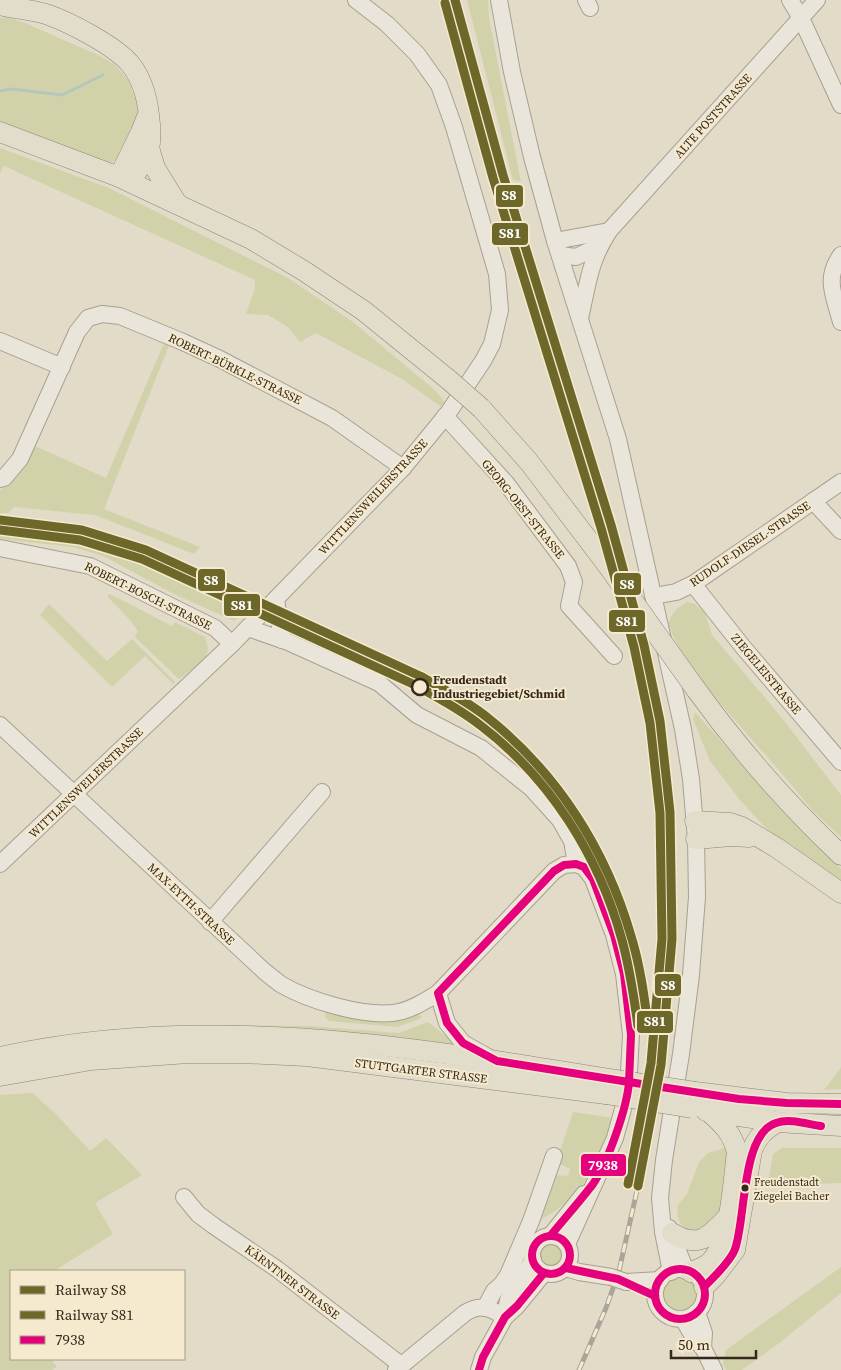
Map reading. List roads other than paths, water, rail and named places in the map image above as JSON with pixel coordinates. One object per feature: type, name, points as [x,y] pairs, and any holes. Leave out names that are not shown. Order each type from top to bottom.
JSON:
[{"type":"main road","points":[[28,0],[46,14]]},
{"type":"main road","points":[[1,6],[46,14],[82,30],[109,46],[131,64],[144,87],[152,132],[150,151],[144,164],[124,179]]},
{"type":"main road","points":[[124,179],[149,110]]},
{"type":"main road","points":[[0,132],[124,179],[251,239],[312,276],[364,311],[449,380],[481,408],[529,462],[608,566],[724,728],[755,766],[841,855]]},
{"type":"main road","points":[[150,151],[154,168],[176,202]]},
{"type":"main road","points":[[696,830],[730,823],[742,827],[778,848],[841,892]]},
{"type":"main road","name":"STUTTGARTER STRASSE","points":[[0,1057],[30,1050],[109,1039],[186,1035],[317,1038],[497,1061],[778,1122],[841,1126]]},
{"type":"main road","name":"STUTTGARTER STRASSE","points":[[0,1076],[91,1060],[188,1054],[242,1053],[307,1056],[607,1086]]},
{"type":"main road","points":[[682,1276],[708,1264],[718,1253],[724,1238],[737,1152],[734,1140],[730,1134],[698,1104]]},
{"type":"main road","name":"STUTTGARTER STRASSE","points":[[698,1104],[841,1104]]},
{"type":"main road","points":[[682,1276],[728,1261],[735,1250],[752,1150],[764,1130],[778,1122]]},
{"type":"main road","points":[[667,1225],[682,1239],[697,1241],[711,1235],[727,1218]]},
{"type":"street","name":"WITTLENSWEILERSTRASSE","points":[[0,864],[232,644],[403,468],[445,416],[483,361],[492,344],[500,310],[497,274],[454,127],[439,85],[417,54],[387,24],[356,0]]},
{"type":"street","points":[[499,0],[512,72],[532,157],[558,248],[618,439],[683,729],[691,779],[696,830],[697,897],[691,975],[660,1198],[682,1276],[704,1300],[690,1316],[672,1318],[662,1312],[656,1302],[656,1288],[682,1276]]},
{"type":"street","points":[[790,0],[801,18],[841,105]]},
{"type":"street","name":"ALTE POSTSTRASSE","points":[[580,318],[589,272],[599,246],[609,231],[818,0]]},
{"type":"street","points":[[558,248],[609,231]]},
{"type":"street","points":[[558,248],[576,256],[599,246]]},
{"type":"street","points":[[841,255],[836,262],[831,277],[841,322]]},
{"type":"street","name":"ROBERT-BÜRKLE-STRASSE","points":[[0,479],[4,478],[20,459],[77,332],[88,318],[102,314],[120,316],[206,352],[277,388],[332,418],[403,468]]},
{"type":"street","points":[[0,341],[62,367]]},
{"type":"street","name":"GEORG-OEST-STRASSE","points":[[445,416],[506,484],[568,566],[574,582],[569,606],[614,656]]},
{"type":"street","name":"RUDOLF-DIESEL-STRASSE","points":[[654,596],[676,592],[693,584],[841,482]]},
{"type":"street","points":[[814,501],[841,532]]},
{"type":"street","name":"ROBERT-BOSCH-STRASSE","points":[[0,548],[90,566],[215,628],[232,644]]},
{"type":"street","name":"ZIEGELEISTRASSE","points":[[693,584],[743,647],[841,762]]},
{"type":"street","points":[[276,599],[282,640]]},
{"type":"street","points":[[248,628],[282,640],[379,683],[417,715],[481,748],[500,762],[531,788],[560,820],[572,841],[576,864],[584,867],[593,879],[614,935],[624,974],[631,1035],[628,1091],[615,1138],[585,1206],[573,1260],[556,1274],[544,1273],[539,1270],[533,1260],[532,1254],[536,1243],[545,1236],[551,1235],[563,1239],[573,1260],[655,1296]]},
{"type":"street","name":"MAX-EYTH-STRASSE","points":[[0,725],[264,971],[282,984],[301,994],[328,1004],[362,1011],[392,1012],[416,1006],[438,993],[554,871],[564,865],[576,864]]},
{"type":"street","points":[[210,922],[322,792]]},
{"type":"street","points":[[438,993],[447,1023],[463,1043],[497,1061]]},
{"type":"street","points":[[416,1006],[447,1023]]},
{"type":"street","points":[[485,1308],[494,1291],[502,1284],[508,1274],[531,1221],[554,1156]]},
{"type":"street","points":[[551,1235],[594,1182]]},
{"type":"street","name":"KÄRNTNER STRASSE","points":[[184,1197],[198,1214],[277,1269],[398,1368]]},
{"type":"street","points":[[467,1370],[468,1366],[481,1363],[505,1317],[508,1300],[533,1260]]},
{"type":"street","points":[[505,1317],[517,1306],[544,1273]]},
{"type":"street","points":[[618,1279],[682,1276]]},
{"type":"street","points":[[398,1368],[465,1313],[475,1307],[485,1308],[505,1317]]},
{"type":"street","points":[[690,1316],[694,1338],[703,1348],[714,1370]]},
{"type":"waterway","points":[[0,91],[11,89],[62,95],[103,75]]},
{"type":"railway","points":[[579,1370],[606,1308],[619,1271],[638,1186]]},
{"type":"rail line","name":"S8","points":[[455,0],[503,175],[611,525],[644,645],[660,721],[670,812],[672,939],[661,1065],[638,1186]]},
{"type":"rail line","name":"S81","points":[[445,3],[493,178],[601,528],[634,647],[650,723],[660,813],[662,939],[651,1063],[628,1184]]},
{"type":"rail line","name":"S8","points":[[0,520],[82,530],[146,550],[420,676],[488,718],[513,740],[557,789],[593,844],[621,904],[631,936],[639,969],[648,1025]]},
{"type":"rail line","name":"S81","points":[[0,530],[80,540],[142,559],[415,685],[456,708],[480,725],[505,746],[550,794],[569,821],[585,849],[600,878],[622,940],[630,972],[638,1026]]},
{"type":"place","name":"Freudenstadt Industriegebiet/Schmid","points":[[420,687]]},
{"type":"place","name":"Freudenstadt Ziegelei Bacher","points":[[745,1188]]}]
